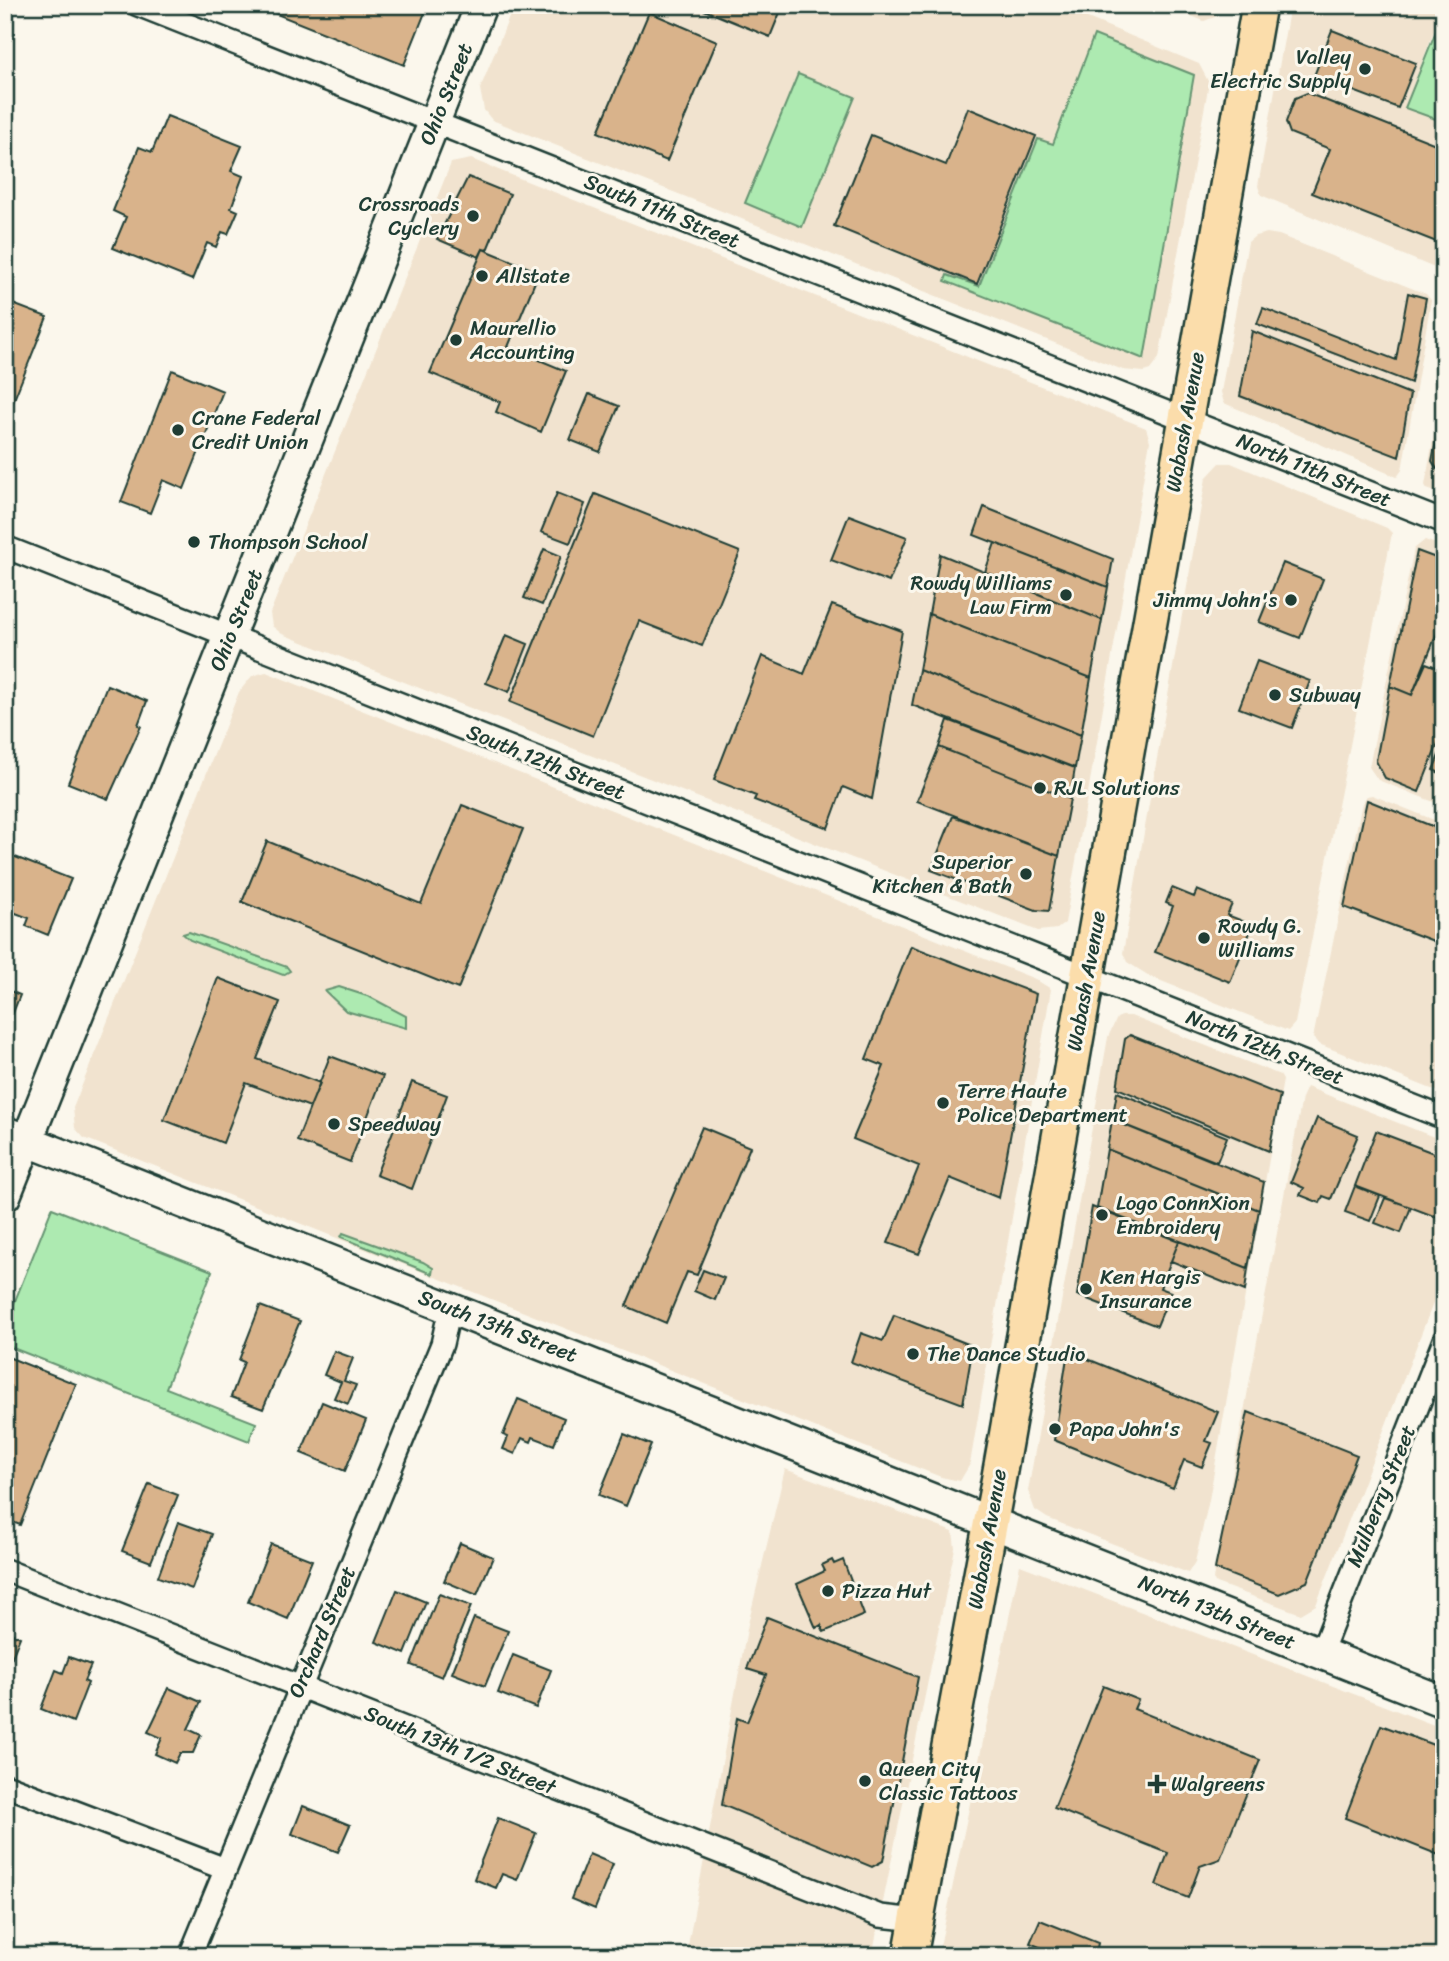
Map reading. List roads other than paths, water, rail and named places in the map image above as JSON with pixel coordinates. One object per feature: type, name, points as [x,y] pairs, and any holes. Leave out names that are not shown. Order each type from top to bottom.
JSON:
[{"type":"main road","name":"Ohio Street","points":[[5,1196],[16,1137],[229,638],[481,5]]},
{"type":"main road","name":"Wabash Avenue","points":[[910,1956],[990,1521],[1259,5]]},
{"type":"main road","name":"South 13th Street","points":[[16,1137],[990,1521]]},
{"type":"main road","name":"North 13th Street","points":[[990,1521],[1444,1702]]},
{"type":"street","name":"South 11th Street","points":[[138,5],[1185,418]]},
{"type":"street","name":"North 11th Street","points":[[1185,418],[1444,522]]},
{"type":"street","name":"South 12th Street","points":[[5,547],[1087,976]]},
{"type":"street","name":"North 12th Street","points":[[1087,976],[1444,1118]]},
{"type":"street","name":"Orchard Street","points":[[190,1956],[298,1687],[436,1357],[450,1308]]},
{"type":"street","name":"Mulberry Street","points":[[1321,1653],[1444,1340]]},
{"type":"street","name":"South 13th 1/2 Street","points":[[5,1570],[880,1916],[917,1920]]},
{"type":"street","points":[[5,1786],[225,1869]]},
{"type":"place","name":"Valley Electric Supply","points":[[1365,69]]},
{"type":"place","name":"Crossroads Cyclery","points":[[473,216]]},
{"type":"place","name":"Allstate","points":[[482,276]]},
{"type":"place","name":"Maurellio Accounting","points":[[456,340]]},
{"type":"place","name":"Crane Federal Credit Union","points":[[178,430]]},
{"type":"place","name":"Thompson School","points":[[194,542]]},
{"type":"place","name":"Rowdy Williams Law Firm","points":[[1066,595]]},
{"type":"place","name":"Jimmy John's","points":[[1291,600]]},
{"type":"place","name":"Subway","points":[[1275,695]]},
{"type":"place","name":"RJL Solutions","points":[[1040,788]]},
{"type":"place","name":"Superior Kitchen & Bath","points":[[1026,874]]},
{"type":"place","name":"Rowdy G. Williams","points":[[1204,938]]},
{"type":"place","name":"Terre Haute Police Department","points":[[943,1103]]},
{"type":"place","name":"Speedway","points":[[334,1124]]},
{"type":"place","name":"Logo ConnXion Embroidery","points":[[1102,1215]]},
{"type":"place","name":"Ken Hargis Insurance","points":[[1086,1289]]},
{"type":"place","name":"The Dance Studio","points":[[913,1354]]},
{"type":"place","name":"Papa John's","points":[[1055,1429]]},
{"type":"place","name":"Pizza Hut","points":[[828,1591]]},
{"type":"place","name":"Queen City Classic Tattoos","points":[[865,1781]]},
{"type":"place","name":"Walgreens","points":[[1157,1784]]}]
